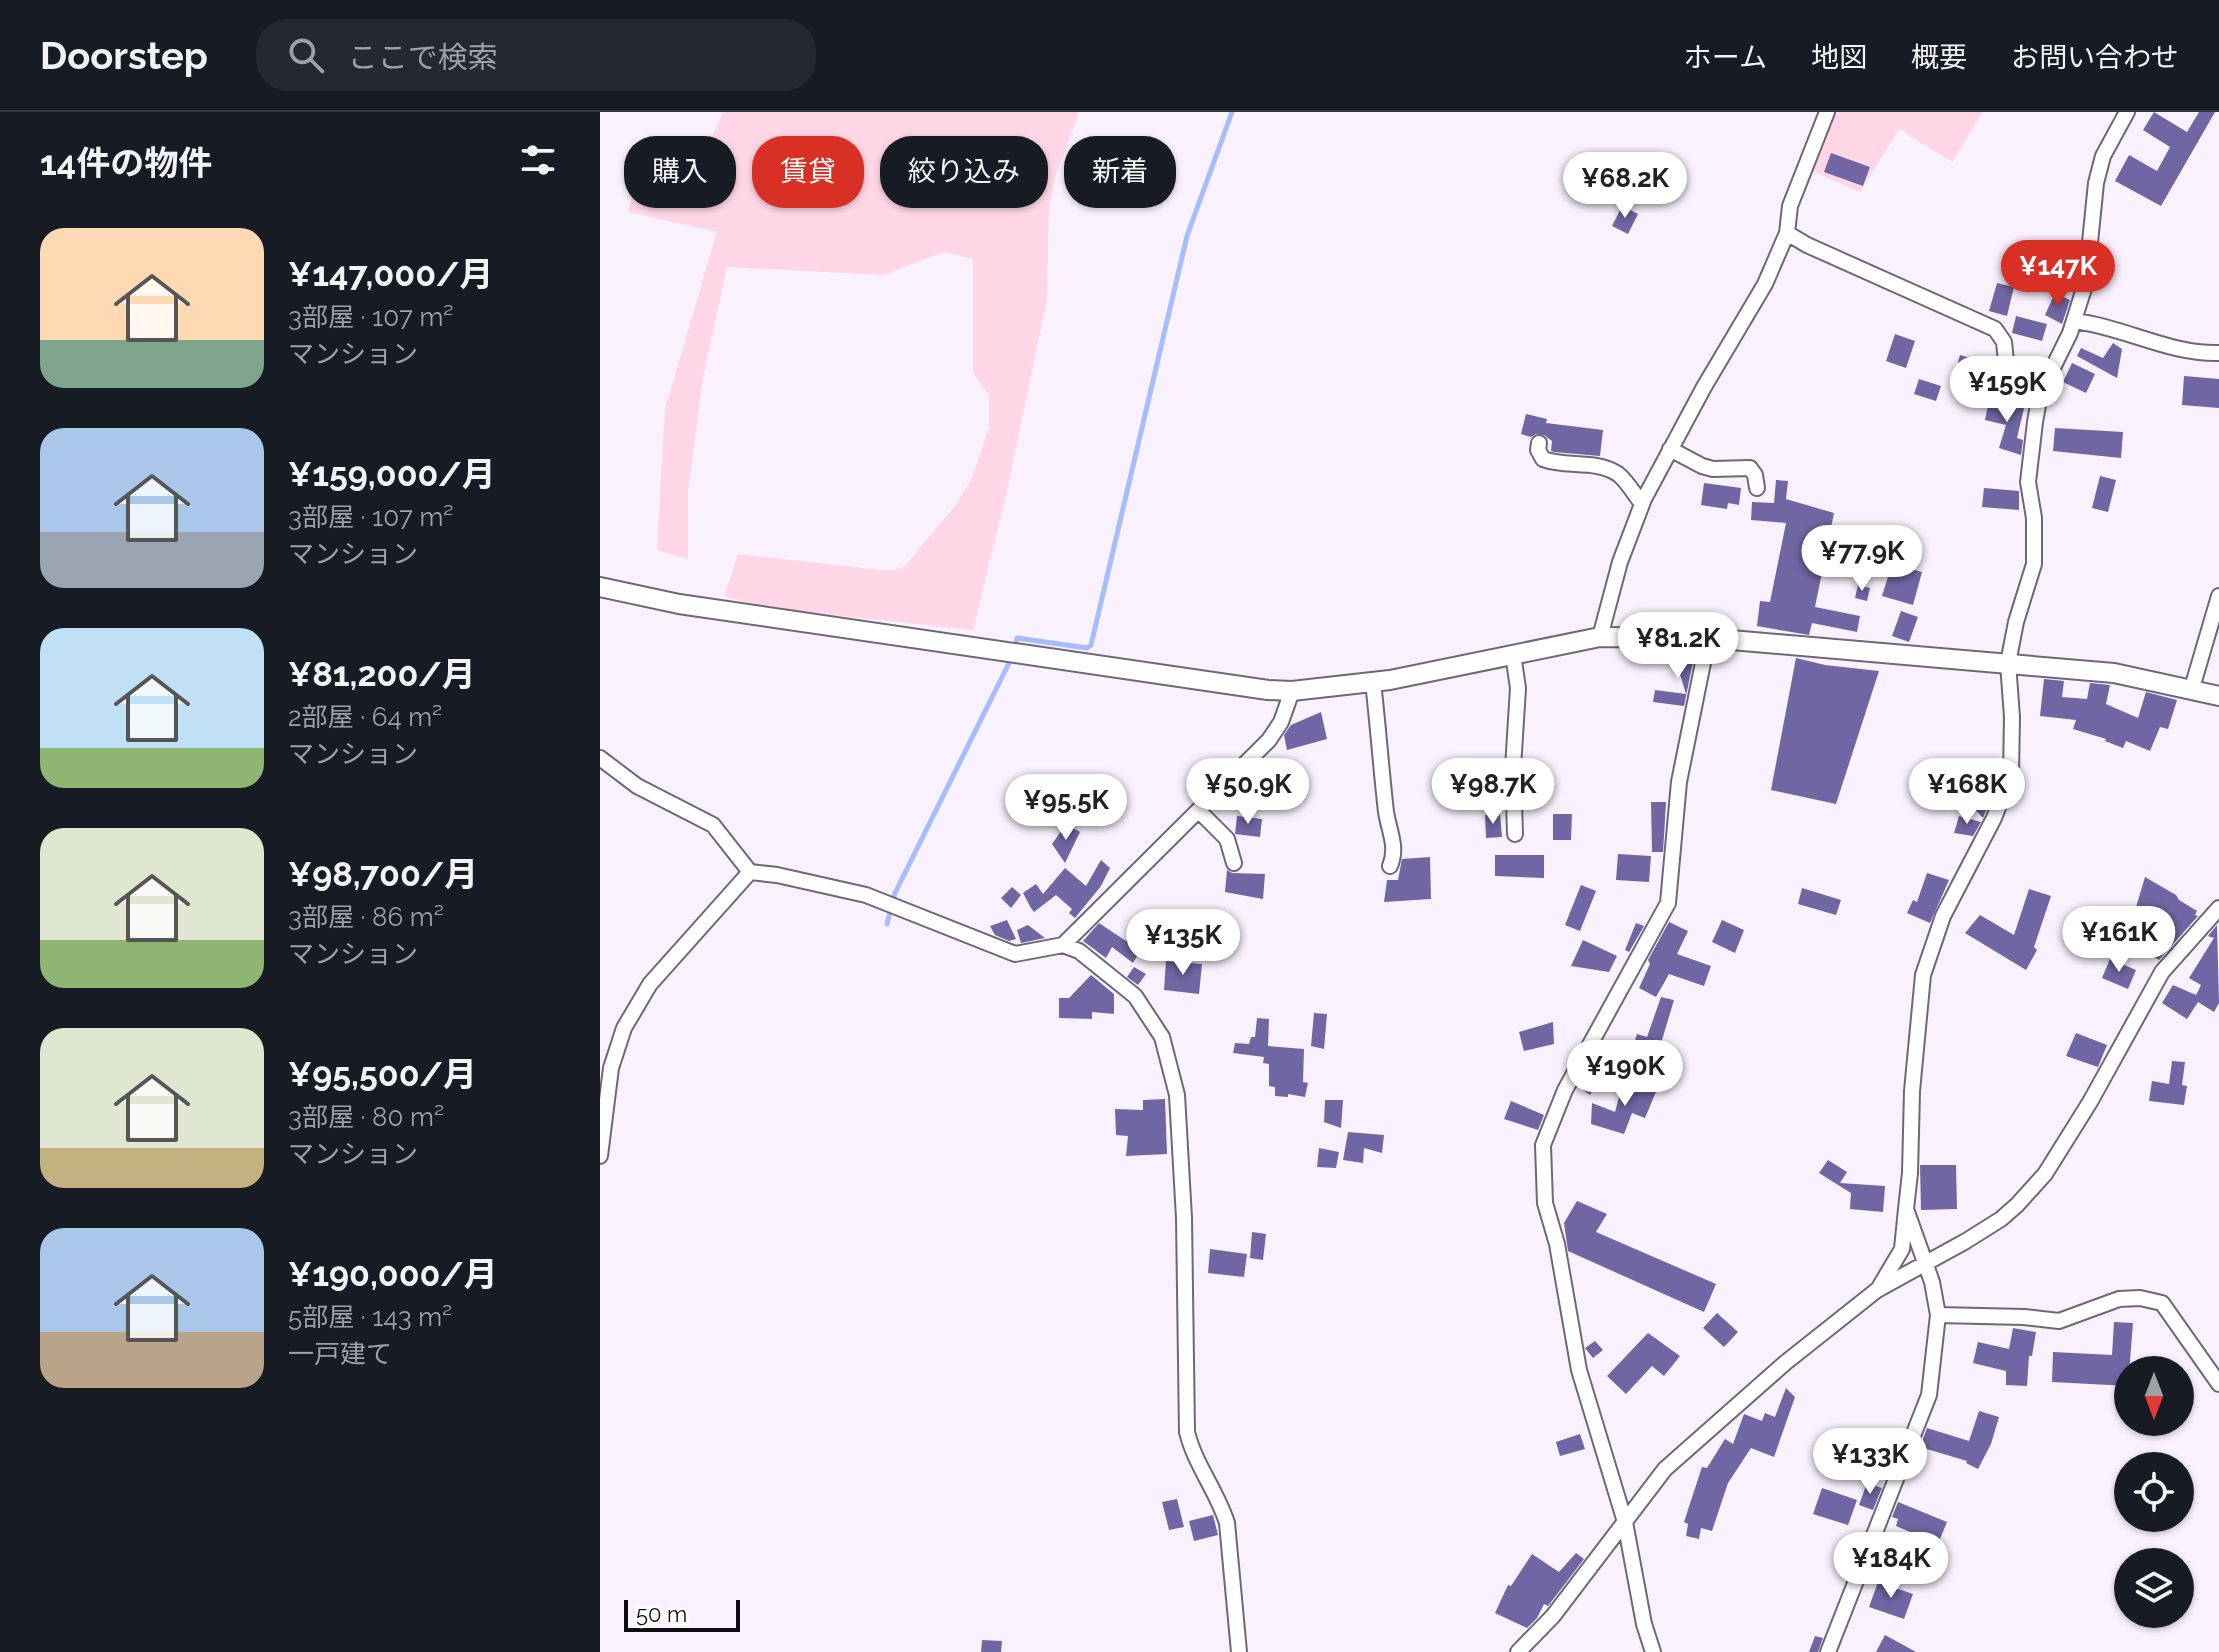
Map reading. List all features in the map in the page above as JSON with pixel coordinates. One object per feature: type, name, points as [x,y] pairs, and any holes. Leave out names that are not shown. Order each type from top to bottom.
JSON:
[{"type":"street","points":[[1600,637],[1620,562],[1642,504],[1670,449],[1765,284],[1787,233],[1790,206],[1827,112]]},
{"type":"street","points":[[1877,1290],[1902,1249],[1923,975],[1943,916],[1994,818],[2011,774],[2012,717],[2008,663],[2016,622],[2034,564],[2034,518],[2028,482],[2040,394],[2074,321],[2086,282],[2096,183],[2103,156],[2127,112]]},
{"type":"street","points":[[1787,233],[1807,245],[1995,329],[2004,342],[2008,380],[2040,394]]},
{"type":"street","points":[[2074,321],[2105,326],[2161,346],[2219,353]]},
{"type":"street","points":[[1539,443],[1538,450],[1543,459],[1555,464],[1599,466],[1619,475],[1642,504]]},
{"type":"street","points":[[1670,449],[1713,469],[1750,468],[1755,475],[1757,488]]},
{"type":"street","points":[[600,587],[710,608],[1063,661],[1292,691],[1373,682],[1600,637],[1708,638],[2114,673],[2219,696]]},
{"type":"street","points":[[2192,688],[2219,596]]},
{"type":"street","points":[[1653,1652],[1644,1624],[1625,1522],[1579,1370],[1557,1244],[1545,1203],[1543,1145],[1565,1090],[1668,903],[1679,782],[1708,638]]},
{"type":"street","points":[[1513,654],[1518,688],[1513,768],[1515,834]]},
{"type":"street","points":[[1373,682],[1386,810],[1394,846],[1390,866]]},
{"type":"street","points":[[1063,945],[1269,740],[1281,722],[1292,691]]},
{"type":"street","points":[[600,758],[637,786],[713,825],[750,872],[866,895],[1015,954],[1063,945],[1079,951],[1135,996],[1162,1037],[1177,1095],[1184,1218],[1187,1432],[1193,1455],[1227,1523],[1239,1652]]},
{"type":"street","points":[[1199,811],[1227,839],[1234,863]]},
{"type":"street","points":[[600,1156],[611,1068],[624,1028],[650,984],[750,872]]},
{"type":"street","points":[[1518,1652],[1553,1616],[1665,1469],[1785,1363],[1877,1290],[2001,1219],[2045,1174],[2104,1078],[2162,972],[2219,908]]},
{"type":"street","points":[[1828,1652],[1929,1395],[1938,1315],[1926,1262],[1906,1209]]},
{"type":"street","points":[[1938,1315],[2009,1316],[2059,1321],[2119,1299],[2140,1298],[2162,1303],[2219,1384]]},
{"type":"shaded area","points":[[723,112],[1079,112],[1070,136],[1064,136],[1064,153],[1049,207],[1047,299],[1006,495],[973,630],[777,609],[724,597],[738,554],[880,570],[904,567],[958,502],[973,476],[989,427],[989,395],[973,373],[973,259],[944,252],[883,275],[727,267],[703,377],[688,491],[688,559],[657,550],[665,409],[717,232],[628,212],[629,208],[736,208],[736,136],[712,136]]},
{"type":"shaded area","points":[[1834,112],[1983,112],[1952,162],[1899,129],[1860,192],[1812,171]]},
{"type":"building","points":[[2154,112],[2187,132],[2199,112],[2215,112],[2161,206],[2115,181],[2129,155],[2157,171],[2170,147],[2143,130]]},
{"type":"building","points":[[1831,153],[1870,167],[1863,186],[1824,172]]},
{"type":"building","points":[[1622,206],[1638,214],[1628,234],[1612,226]]},
{"type":"building","points":[[1997,283],[2014,287],[2007,316],[1989,311]]},
{"type":"building","points":[[2055,293],[2070,300],[2062,324],[2045,315]]},
{"type":"building","points":[[2016,316],[2047,324],[2042,341],[2012,333]]},
{"type":"building","points":[[1895,334],[1915,341],[1906,368],[1886,361]]},
{"type":"building","points":[[2113,343],[2122,349],[2117,378],[2077,356],[2081,348],[2103,358]]},
{"type":"building","points":[[1960,355],[1997,366],[2000,390],[1954,377]]},
{"type":"building","points":[[2072,363],[2095,374],[2086,393],[2063,382]]},
{"type":"building","points":[[2184,376],[2219,379],[2219,408],[2182,405]]},
{"type":"building","points":[[1919,379],[1941,386],[1936,401],[1914,394]]},
{"type":"building","points":[[1989,400],[2024,408],[2017,438],[2023,440],[2021,455],[1999,448],[2006,425],[1985,420]]},
{"type":"building","points":[[1526,414],[1547,419],[1546,423],[1603,430],[1600,456],[1554,452],[1551,451],[1552,441],[1544,435],[1531,437],[1521,434]]},
{"type":"building","points":[[2055,428],[2123,432],[2121,458],[2053,451]]},
{"type":"building","points":[[2100,476],[2116,480],[2108,512],[2092,508]]},
{"type":"building","points":[[1776,480],[1788,481],[1786,499],[1834,513],[1815,607],[1860,616],[1857,632],[1812,623],[1809,635],[1757,626],[1760,601],[1770,602],[1786,523],[1751,520],[1752,502],[1774,503]]},
{"type":"building","points":[[1704,483],[1741,488],[1739,505],[1728,503],[1727,509],[1701,505]]},
{"type":"building","points":[[1984,488],[2019,491],[2019,510],[1982,507]]},
{"type":"building","points":[[1892,564],[1922,572],[1913,605],[1882,596]]},
{"type":"building","points":[[1858,585],[1870,588],[1867,601],[1855,598]]},
{"type":"building","points":[[1901,611],[1918,617],[1909,642],[1892,636]]},
{"type":"building","points":[[1673,651],[1695,652],[1684,706],[1653,702],[1655,690],[1686,694]]},
{"type":"building","points":[[1796,658],[1825,665],[1879,671],[1836,804],[1771,790]]},
{"type":"building","points":[[2044,679],[2064,681],[2062,697],[2087,699],[2090,683],[2110,685],[2106,704],[2138,718],[2146,692],[2177,700],[2168,729],[2160,727],[2150,751],[2126,741],[2123,748],[2073,729],[2076,720],[2040,716]]},
{"type":"building","points":[[1321,712],[1327,739],[1287,750],[1284,735],[1291,725]]},
{"type":"building","points":[[1958,791],[1990,800],[1983,818]]},
{"type":"building","points":[[1651,802],[1666,802],[1663,852],[1652,852]]},
{"type":"building","points":[[1500,814],[1502,837],[1486,838],[1485,815]]},
{"type":"building","points":[[1553,814],[1572,814],[1571,840],[1553,840]]},
{"type":"building","points":[[1237,816],[1262,819],[1260,837],[1235,834]]},
{"type":"building","points":[[1959,816],[1981,822],[1973,836],[1954,833]]},
{"type":"building","points":[[1066,824],[1080,832],[1065,863],[1052,844]]},
{"type":"building","points":[[1618,854],[1651,856],[1649,882],[1616,880]]},
{"type":"building","points":[[1495,855],[1544,855],[1544,878],[1495,876]]},
{"type":"building","points":[[1430,857],[1431,899],[1384,902],[1387,880],[1398,880],[1402,859]]},
{"type":"building","points":[[1101,860],[1110,868],[1101,886],[1075,918],[1069,913],[1072,909],[1056,895],[1034,912],[1031,908],[1023,893],[1036,884],[1043,894],[1065,868],[1086,886]]},
{"type":"building","points":[[1227,870],[1232,873],[1265,874],[1263,899],[1225,892]]},
{"type":"building","points":[[1927,873],[1949,880],[1930,923],[1907,913],[1913,900],[1917,902]]},
{"type":"building","points":[[2145,877],[2176,895],[2197,911],[2195,915],[2198,916],[2159,960],[2116,933],[2129,911],[2134,914]]},
{"type":"building","points":[[1581,885],[1596,891],[1580,931],[1565,925]]},
{"type":"building","points":[[1012,887],[1021,895],[1011,908],[1001,898]]},
{"type":"building","points":[[1802,888],[1841,900],[1836,915],[1798,904]]},
{"type":"building","points":[[2029,889],[2051,896],[2034,947],[2037,950],[2026,970],[1965,933],[1980,915],[2014,935]]},
{"type":"building","points":[[1007,920],[1016,939],[1009,941],[995,935],[990,926]]},
{"type":"building","points":[[1722,920],[1744,930],[1735,953],[1712,942]]},
{"type":"building","points":[[1669,922],[1688,931],[1677,954],[1711,966],[1704,986],[1669,974],[1656,997],[1639,988],[1650,964],[1648,960]]},
{"type":"building","points":[[1099,923],[1126,941],[1129,936],[1143,946],[1133,963],[1112,947],[1106,958],[1083,941]]},
{"type":"building","points":[[1636,923],[1644,926],[1629,952],[1625,950]]},
{"type":"building","points":[[1028,925],[1045,938],[1021,943],[1017,930]]},
{"type":"building","points":[[2217,925],[2219,1003],[2214,1012],[2198,1002],[2187,1019],[2162,1003],[2173,985],[2196,995],[2201,985],[2189,978],[2214,938],[2208,936]]},
{"type":"building","points":[[2077,935],[2099,942],[2094,957],[2072,950]]},
{"type":"building","points":[[1583,940],[1617,956],[1609,972],[1571,966]]},
{"type":"building","points":[[2110,959],[2136,970],[2128,989],[2102,978]]},
{"type":"building","points":[[1166,961],[1202,964],[1199,994],[1164,990]]},
{"type":"building","points":[[1134,967],[1146,974],[1138,985],[1127,977]]},
{"type":"building","points":[[1091,975],[1114,994],[1114,1014],[1092,1012],[1092,1019],[1059,1018],[1059,998],[1069,998]]},
{"type":"building","points":[[1661,997],[1674,1000],[1656,1060],[1632,1050],[1637,1034],[1647,1037]]},
{"type":"building","points":[[1314,1013],[1327,1014],[1324,1049],[1311,1046]]},
{"type":"building","points":[[1257,1018],[1269,1019],[1268,1046],[1304,1049],[1303,1082],[1308,1083],[1305,1097],[1288,1094],[1288,1097],[1275,1096],[1275,1087],[1269,1086],[1269,1064],[1263,1063],[1264,1057],[1233,1053],[1235,1043],[1249,1044],[1251,1037],[1255,1037]]},
{"type":"building","points":[[1553,1022],[1554,1044],[1524,1051],[1519,1032]]},
{"type":"building","points":[[2076,1033],[2107,1045],[2098,1067],[2066,1056]]},
{"type":"building","points":[[1604,1047],[1613,1052],[1590,1095],[1580,1088]]},
{"type":"building","points":[[2172,1061],[2185,1062],[2182,1085],[2187,1086],[2184,1105],[2149,1101],[2152,1081],[2169,1084]]},
{"type":"building","points":[[1623,1082],[1641,1087],[1642,1083],[1658,1087],[1645,1118],[1632,1113],[1624,1134],[1591,1124],[1592,1103],[1615,1112]]},
{"type":"building","points":[[1165,1099],[1167,1154],[1126,1156],[1128,1136],[1116,1135],[1115,1109],[1143,1110],[1143,1100]]},
{"type":"building","points":[[1325,1100],[1343,1100],[1341,1128],[1324,1122]]},
{"type":"building","points":[[1511,1101],[1544,1115],[1538,1130],[1504,1119]]},
{"type":"building","points":[[1348,1132],[1384,1135],[1382,1153],[1364,1148],[1363,1163],[1343,1160]]},
{"type":"building","points":[[1319,1148],[1339,1152],[1336,1168],[1317,1167]]},
{"type":"building","points":[[1828,1160],[1847,1172],[1840,1183],[1885,1186],[1883,1212],[1850,1209],[1851,1193],[1819,1173]]},
{"type":"building","points":[[1920,1165],[1956,1165],[1957,1209],[1921,1210]]},
{"type":"building","points":[[1577,1201],[1607,1214],[1596,1232],[1716,1284],[1704,1312],[1568,1251],[1564,1223]]},
{"type":"building","points":[[1252,1232],[1266,1234],[1263,1260],[1250,1258]]},
{"type":"building","points":[[1210,1249],[1247,1254],[1244,1277],[1208,1273]]},
{"type":"building","points":[[1717,1313],[1738,1332],[1724,1347],[1703,1328]]},
{"type":"building","points":[[2114,1322],[2133,1323],[2130,1356],[2114,1356],[2114,1385],[2052,1382],[2053,1352],[2112,1355]]},
{"type":"building","points":[[2013,1328],[2036,1332],[2032,1356],[2029,1356],[2027,1386],[2006,1385],[2006,1371],[1973,1363],[1978,1342],[2009,1349]]},
{"type":"building","points":[[1648,1333],[1680,1356],[1664,1376],[1652,1366],[1626,1394],[1607,1376]]},
{"type":"building","points":[[1595,1341],[1603,1350],[1593,1358],[1585,1348]]},
{"type":"building","points":[[1786,1388],[1795,1397],[1774,1457],[1751,1448],[1728,1483],[1712,1531],[1701,1528],[1699,1539],[1686,1536],[1688,1524],[1684,1522],[1702,1467],[1707,1468],[1725,1439],[1733,1444],[1744,1414],[1762,1421],[1765,1413],[1775,1417]]},
{"type":"building","points":[[1979,1411],[1999,1417],[1991,1444],[1978,1469],[1967,1461],[1920,1447],[1927,1428],[1969,1441]]},
{"type":"building","points":[[1580,1434],[1585,1449],[1560,1456],[1556,1442]]},
{"type":"building","points":[[1867,1483],[1882,1488],[1873,1510],[1859,1505]]},
{"type":"building","points":[[1822,1488],[1857,1500],[1848,1525],[1813,1514]]},
{"type":"building","points":[[1177,1499],[1184,1527],[1169,1530],[1162,1502]]},
{"type":"building","points":[[1898,1502],[1947,1522],[1938,1544],[1896,1526],[1898,1519],[1892,1517]]},
{"type":"building","points":[[1213,1515],[1218,1535],[1194,1541],[1189,1521]]},
{"type":"building","points":[[1576,1553],[1584,1559],[1527,1628],[1495,1613],[1508,1585],[1511,1586],[1532,1554],[1559,1572]]},
{"type":"building","points":[[1878,1582],[1913,1594],[1904,1619],[1869,1607]]},
{"type":"building","points":[[1885,1635],[1916,1652],[1876,1652]]},
{"type":"building","points":[[1815,1636],[1823,1638],[1818,1652],[1809,1652]]},
{"type":"building","points":[[982,1640],[1002,1641],[1001,1652],[981,1652]]},
{"type":"waterway","points":[[1015,648],[1017,638],[1087,648],[1091,645],[1187,236],[1232,112]]},
{"type":"waterway","points":[[887,924],[895,893],[1012,657]]}]
